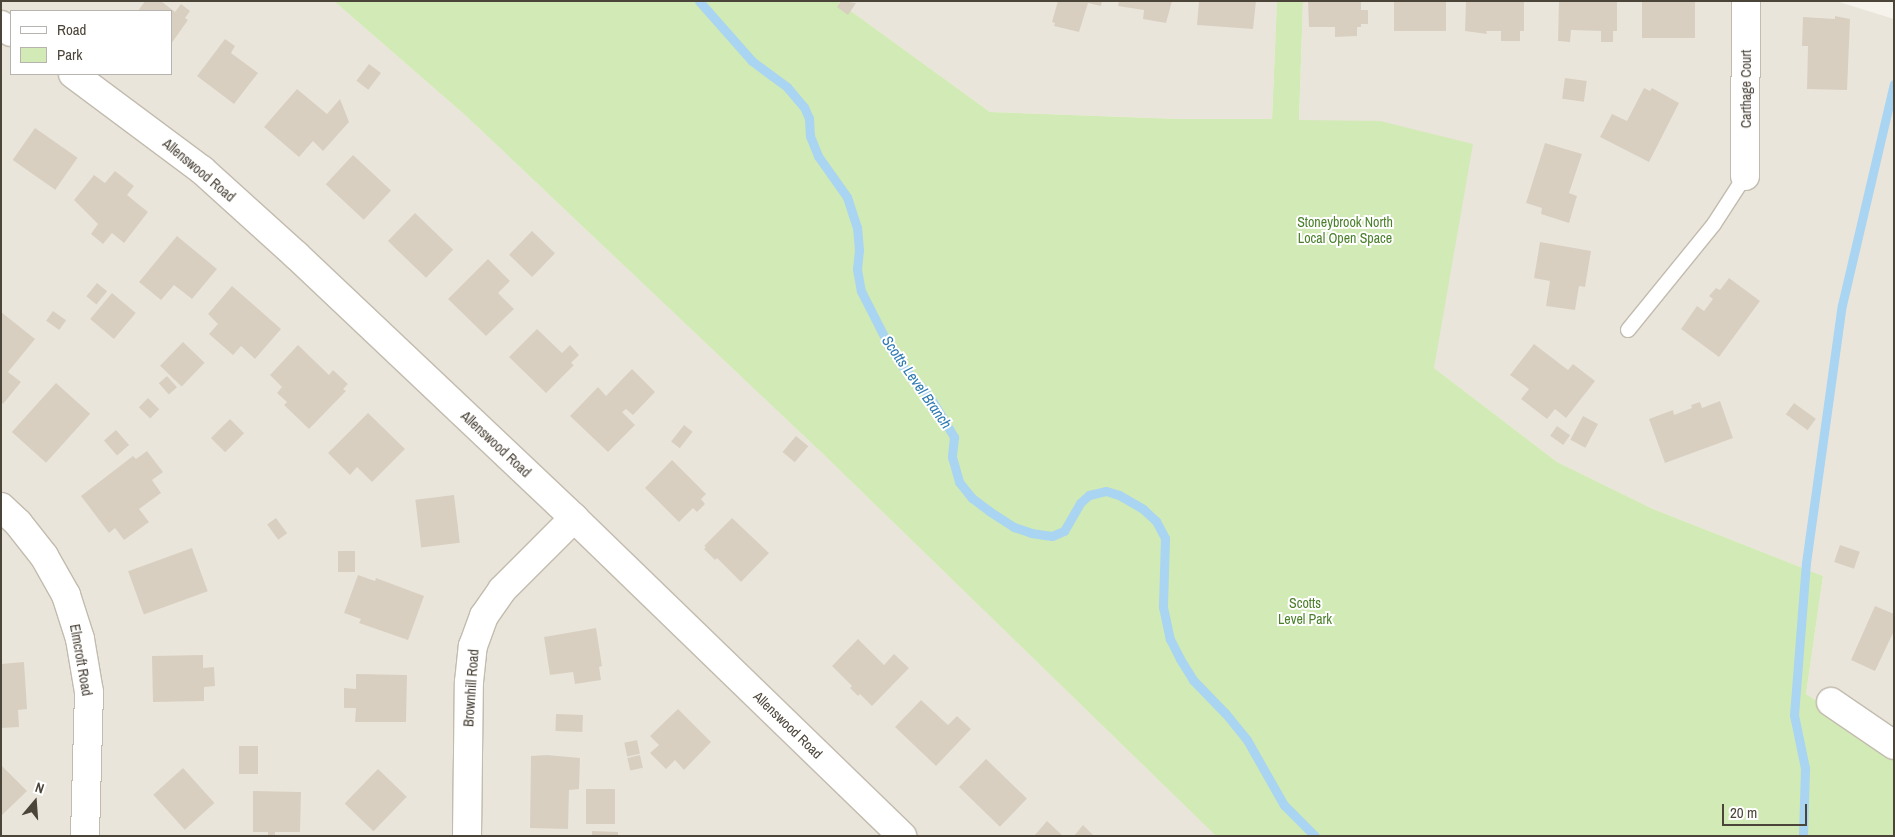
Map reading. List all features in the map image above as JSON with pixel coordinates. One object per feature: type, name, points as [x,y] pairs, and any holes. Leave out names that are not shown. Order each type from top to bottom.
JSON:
[{"type":"street","name":"Carthage Court","points":[[1745,176],[1746,1]]},
{"type":"street","name":"Allenswood Road","points":[[73,75],[202,170],[296,255],[574,518],[902,836]]},
{"type":"street","name":"Elmcroft Road","points":[[1,507],[18,522],[44,556],[66,595],[80,639],[89,692],[85,836]]},
{"type":"street","name":"Brownhill Road","points":[[467,836],[469,682],[473,646],[484,616],[502,590],[574,518]]},
{"type":"street","points":[[1830,702],[1894,745]]},
{"type":"lane","points":[[1628,330],[1714,224],[1745,176]]},
{"type":"shaded area","points":[[1,1],[334,1],[465,115],[823,454],[1216,836],[1,836]]},
{"type":"shaded area","points":[[837,1],[1277,1],[1272,119],[1179,119],[990,112]]},
{"type":"shaded area","points":[[1303,1],[1836,1],[1894,19],[1894,751],[1806,694],[1823,576],[1653,509],[1557,462],[1434,368],[1299,120]]},
{"type":"green space","name":"Scotts Level Park","points":[[334,1],[837,1],[990,112],[1179,119],[1272,119],[1277,1],[1303,1],[1299,120],[1380,121],[1473,144],[1434,368],[1557,462],[1653,509],[1823,576],[1806,694],[1894,751],[1894,836],[1216,836],[823,454],[465,115]]},
{"type":"building","points":[[145,1],[161,1],[175,12],[181,4],[190,11],[185,18],[188,20],[172,43],[172,10],[139,10]]},
{"type":"building","points":[[841,1],[856,3],[848,15],[837,7]]},
{"type":"building","points":[[1058,1],[1102,1],[1101,6],[1088,3],[1079,32],[1054,26],[1055,23],[1052,22]]},
{"type":"building","points":[[1119,1],[1172,1],[1166,23],[1143,19],[1144,10],[1118,6]]},
{"type":"building","points":[[1199,1],[1256,1],[1253,29],[1197,25]]},
{"type":"building","points":[[1308,1],[1361,1],[1361,10],[1368,10],[1368,24],[1361,24],[1361,27],[1357,27],[1357,36],[1335,37],[1335,27],[1309,27]]},
{"type":"building","points":[[1394,1],[1446,1],[1446,31],[1394,31]]},
{"type":"building","points":[[1466,1],[1524,1],[1524,31],[1520,31],[1520,41],[1501,41],[1501,31],[1486,31],[1487,34],[1465,31]]},
{"type":"building","points":[[1559,1],[1617,1],[1617,31],[1613,31],[1613,42],[1601,42],[1601,31],[1571,30],[1570,42],[1558,41]]},
{"type":"building","points":[[1642,1],[1695,1],[1695,38],[1642,38]]},
{"type":"building","points":[[1835,16],[1850,19],[1847,90],[1807,89],[1808,46],[1802,46],[1803,17],[1835,19]]},
{"type":"building","points":[[225,39],[235,46],[231,53],[258,73],[234,104],[197,76]]},
{"type":"building","points":[[369,64],[381,73],[368,90],[356,81]]},
{"type":"building","points":[[1565,78],[1587,81],[1584,102],[1562,99]]},
{"type":"building","points":[[1644,88],[1650,91],[1652,88],[1679,103],[1649,162],[1600,137],[1612,114],[1627,121]]},
{"type":"building","points":[[297,89],[327,114],[340,99],[349,122],[323,151],[313,141],[299,157],[264,127]]},
{"type":"building","points":[[35,128],[78,158],[55,190],[13,160]]},
{"type":"building","points":[[1545,143],[1582,154],[1569,193],[1577,196],[1569,223],[1541,214],[1542,208],[1526,203]]},
{"type":"building","points":[[353,155],[391,190],[364,220],[326,184]]},
{"type":"building","points":[[115,171],[134,186],[127,195],[148,212],[124,243],[112,233],[103,244],[91,234],[98,224],[74,200],[94,175],[105,183]]},
{"type":"building","points":[[415,213],[453,250],[426,278],[388,241]]},
{"type":"building","points":[[532,231],[555,253],[532,277],[509,255]]},
{"type":"building","points":[[177,236],[217,269],[192,299],[174,285],[161,300],[139,282]]},
{"type":"building","points":[[1540,242],[1591,251],[1585,287],[1579,286],[1575,310],[1546,306],[1550,281],[1534,278]]},
{"type":"building","points":[[488,259],[510,281],[498,293],[514,309],[486,336],[448,299]]},
{"type":"building","points":[[1729,278],[1760,301],[1719,357],[1681,329],[1697,306],[1704,311],[1713,299],[1709,296],[1716,288],[1720,290]]},
{"type":"building","points":[[97,283],[107,291],[96,304],[86,296]]},
{"type":"building","points":[[232,286],[281,329],[255,359],[241,346],[233,355],[209,334],[218,324],[208,314]]},
{"type":"building","points":[[112,293],[136,313],[114,339],[90,319]]},
{"type":"building","points":[[53,311],[66,320],[59,330],[46,321]]},
{"type":"building","points":[[1,312],[35,339],[8,372],[21,382],[3,404],[1,402]]},
{"type":"building","points":[[537,329],[562,353],[570,345],[579,355],[571,363],[574,365],[546,393],[509,357]]},
{"type":"building","points":[[183,342],[205,363],[182,387],[160,366]]},
{"type":"building","points":[[1534,344],[1568,370],[1573,364],[1595,381],[1566,418],[1555,409],[1547,419],[1521,399],[1529,389],[1510,375]]},
{"type":"building","points":[[298,345],[329,375],[333,370],[348,384],[343,389],[346,391],[309,429],[284,405],[287,402],[277,393],[282,387],[270,375]]},
{"type":"building","points":[[632,369],[655,392],[633,415],[626,409],[622,412],[635,425],[608,452],[570,416],[598,387],[606,396]]},
{"type":"building","points":[[167,376],[177,387],[169,395],[159,383]]},
{"type":"building","points":[[56,383],[90,414],[46,463],[12,432]]},
{"type":"building","points":[[148,398],[159,409],[150,419],[139,407]]},
{"type":"building","points":[[1720,401],[1733,438],[1665,463],[1649,419],[1673,410],[1674,415],[1692,408],[1691,405],[1700,402],[1702,408]]},
{"type":"building","points":[[1794,403],[1816,419],[1808,430],[1786,414]]},
{"type":"building","points":[[368,413],[405,449],[372,482],[357,467],[350,475],[328,453]]},
{"type":"building","points":[[1583,416],[1598,424],[1585,448],[1570,440]]},
{"type":"building","points":[[230,419],[244,433],[225,452],[211,438]]},
{"type":"building","points":[[684,425],[693,432],[680,448],[671,442]]},
{"type":"building","points":[[1557,426],[1570,435],[1563,445],[1550,436]]},
{"type":"building","points":[[116,430],[129,445],[117,456],[104,440]]},
{"type":"building","points":[[796,436],[808,446],[795,462],[783,452]]},
{"type":"building","points":[[147,451],[163,472],[152,480],[161,493],[139,509],[149,522],[124,540],[115,528],[109,533],[81,496],[133,456],[136,459]]},
{"type":"building","points":[[672,460],[706,494],[701,499],[705,504],[697,512],[693,508],[679,522],[645,488]]},
{"type":"building","points":[[454,495],[460,543],[421,547],[415,500]]},
{"type":"building","points":[[276,518],[287,533],[278,540],[267,524]]},
{"type":"building","points":[[732,518],[769,553],[741,582],[717,558],[715,560],[704,549],[706,547],[704,546]]},
{"type":"building","points":[[1840,545],[1860,552],[1854,569],[1834,562]]},
{"type":"building","points":[[192,548],[208,591],[144,614],[128,571]]},
{"type":"building","points":[[338,551],[355,551],[355,572],[338,572]]},
{"type":"building","points":[[358,575],[375,581],[376,578],[424,596],[408,640],[359,623],[361,619],[344,613]]},
{"type":"building","points":[[1875,606],[1894,614],[1894,631],[1875,671],[1851,660]]},
{"type":"building","points":[[596,628],[602,666],[599,667],[601,680],[575,684],[573,672],[550,675],[544,637]]},
{"type":"building","points":[[858,639],[884,665],[894,654],[909,668],[872,706],[860,694],[858,696],[850,688],[852,686],[832,666]]},
{"type":"building","points":[[203,655],[203,668],[214,667],[215,686],[204,687],[204,701],[153,702],[152,656]]},
{"type":"building","points":[[24,662],[27,709],[18,710],[19,727],[1,728],[1,664]]},
{"type":"building","points":[[356,674],[407,675],[406,722],[355,722],[356,708],[344,708],[344,688],[356,689]]},
{"type":"building","points":[[921,700],[948,725],[957,716],[971,729],[936,766],[895,727]]},
{"type":"building","points":[[678,709],[711,742],[684,770],[675,760],[666,769],[650,753],[659,745],[650,736]]},
{"type":"building","points":[[556,714],[583,715],[582,732],[555,731]]},
{"type":"building","points":[[637,740],[640,754],[627,756],[624,743]]},
{"type":"building","points":[[239,746],[258,746],[258,774],[239,774]]},
{"type":"building","points":[[547,755],[580,758],[579,789],[569,790],[568,829],[530,828],[531,756]]},
{"type":"building","points":[[640,755],[643,768],[630,771],[627,758]]},
{"type":"building","points":[[986,759],[1027,799],[1000,827],[959,787]]},
{"type":"building","points":[[1,765],[27,791],[1,816]]},
{"type":"building","points":[[183,768],[214,803],[185,830],[153,795]]},
{"type":"building","points":[[378,769],[407,797],[373,831],[345,804]]},
{"type":"building","points":[[586,789],[615,789],[615,824],[586,824]]},
{"type":"building","points":[[253,791],[301,792],[300,832],[275,832],[275,835],[268,835],[268,832],[253,832]]},
{"type":"building","points":[[1047,821],[1063,836],[1034,836]]},
{"type":"building","points":[[1083,825],[1094,836],[1074,836]]},
{"type":"building","points":[[592,831],[618,832],[618,836],[592,836]]},
{"type":"waterway","name":"Scotts Level Branch","points":[[699,1],[752,61],[787,87],[804,107],[809,118],[810,136],[818,156],[847,197],[857,227],[859,250],[857,269],[861,291],[889,346],[904,368],[930,397],[954,437],[952,457],[959,482],[972,498],[989,511],[1014,527],[1031,533],[1052,536],[1064,531],[1080,503],[1089,495],[1106,491],[1119,495],[1143,509],[1156,521],[1165,538],[1163,607],[1170,639],[1180,659],[1193,680],[1226,714],[1247,740],[1284,805],[1315,836]]},
{"type":"waterway","points":[[1803,836],[1805,768],[1794,715],[1806,563],[1842,305],[1894,84]]},
{"type":"park label","name":"Stoneybrook North Local Open Space","points":[[1345,230]]}]
